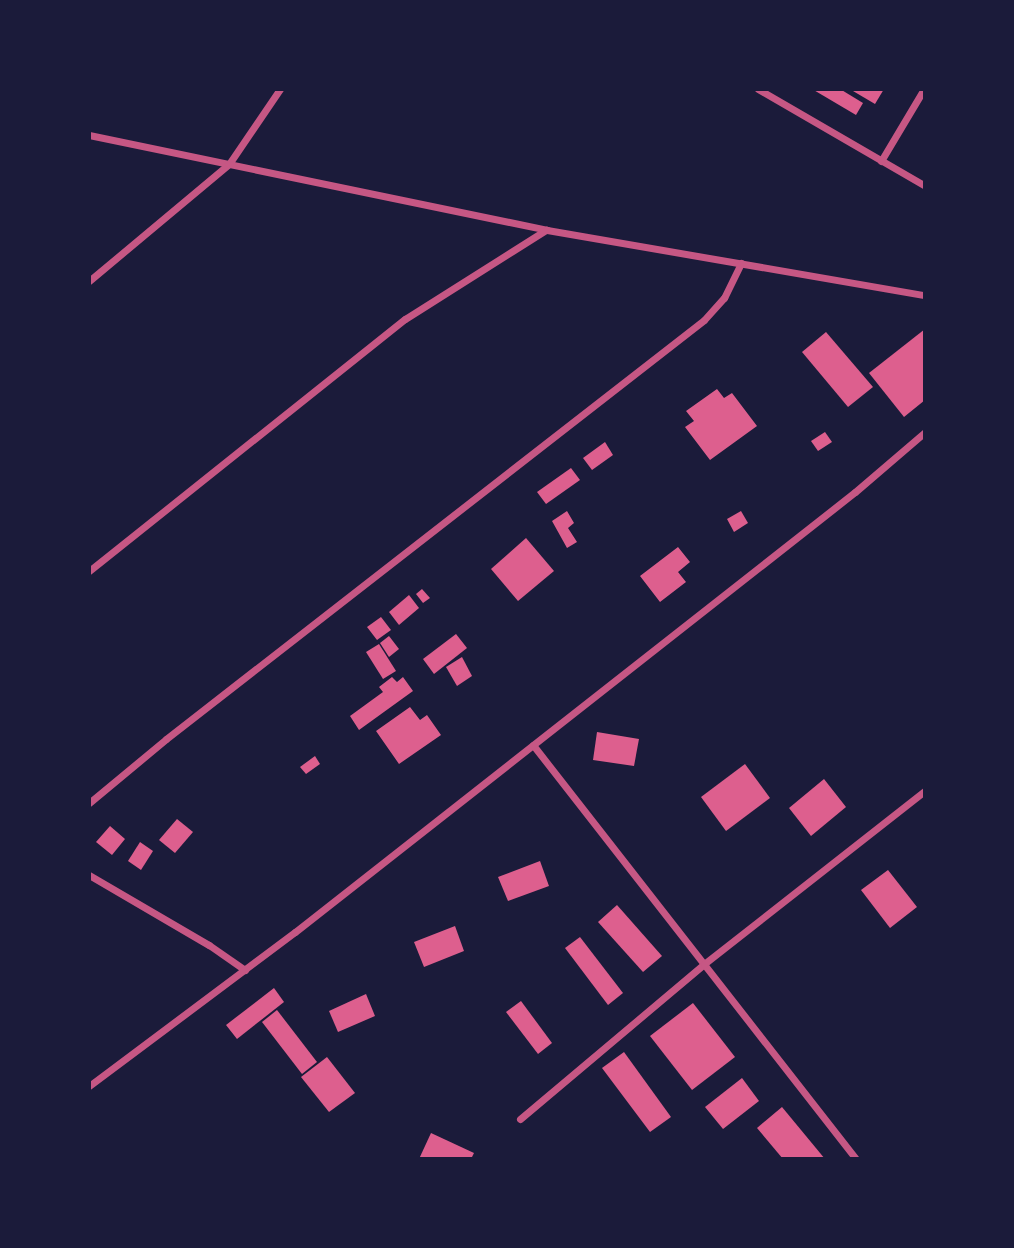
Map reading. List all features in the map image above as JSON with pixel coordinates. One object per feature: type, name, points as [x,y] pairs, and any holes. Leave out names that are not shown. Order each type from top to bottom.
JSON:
[{"type":"street","points":[[89,281],[229,164],[280,89]]},
{"type":"street","points":[[758,89],[925,186]]},
{"type":"street","points":[[880,161],[924,89]]},
{"type":"street","points":[[89,135],[547,230],[925,296]]},
{"type":"street","points":[[89,571],[405,319],[547,230]]},
{"type":"street","points":[[89,803],[166,739],[704,320],[724,298],[741,263]]},
{"type":"street","points":[[89,1086],[245,970],[533,745],[855,492],[925,432]]},
{"type":"street","points":[[533,745],[856,1159]]},
{"type":"street","points":[[520,1119],[704,964],[925,791]]},
{"type":"street","points":[[89,875],[209,945],[245,970]]},
{"type":"building","points":[[812,89],[840,89],[863,103],[856,115]]},
{"type":"building","points":[[884,89],[875,104],[853,91]]},
{"type":"building","points":[[925,329],[925,400],[904,417],[869,373]]},
{"type":"building","points":[[826,332],[873,387],[848,407],[802,352]]},
{"type":"building","points":[[717,389],[724,398],[732,393],[757,426],[710,460],[685,427],[694,421],[686,411]]},
{"type":"building","points":[[825,432],[832,442],[818,451],[811,441]]},
{"type":"building","points":[[605,442],[613,455],[592,470],[583,458]]},
{"type":"building","points":[[571,468],[580,480],[546,504],[537,492]]},
{"type":"building","points":[[567,511],[574,523],[568,528],[577,542],[567,548],[552,521]]},
{"type":"building","points":[[741,511],[748,523],[734,532],[727,519]]},
{"type":"building","points":[[526,538],[554,571],[518,601],[491,569]]},
{"type":"building","points":[[678,547],[690,562],[678,572],[686,582],[660,602],[640,576]]},
{"type":"building","points":[[422,589],[430,598],[423,603],[416,594]]},
{"type":"building","points":[[409,595],[419,608],[399,625],[389,612]]},
{"type":"building","points":[[381,617],[391,630],[377,640],[367,627]]},
{"type":"building","points":[[456,634],[467,648],[434,674],[423,659]]},
{"type":"building","points":[[389,636],[399,649],[389,657],[380,643]]},
{"type":"building","points":[[379,644],[396,671],[383,679],[366,652]]},
{"type":"building","points":[[462,657],[472,676],[457,686],[446,667]]},
{"type":"building","points":[[392,677],[397,682],[403,677],[413,691],[359,730],[350,716],[383,692],[379,687]]},
{"type":"building","points":[[410,707],[420,720],[427,715],[441,735],[399,764],[376,731]]},
{"type":"building","points":[[597,732],[639,739],[634,766],[593,760]]},
{"type":"building","points":[[315,756],[320,764],[306,774],[300,767]]},
{"type":"building","points":[[745,764],[770,798],[726,831],[701,797]]},
{"type":"building","points":[[824,779],[846,807],[811,836],[789,808]]},
{"type":"building","points":[[177,819],[193,832],[175,853],[159,840]]},
{"type":"building","points":[[110,826],[125,839],[112,855],[96,842]]},
{"type":"building","points":[[140,842],[153,851],[141,870],[128,861]]},
{"type":"building","points":[[540,861],[549,886],[508,901],[498,877]]},
{"type":"building","points":[[888,870],[917,907],[890,928],[861,890]]},
{"type":"building","points":[[617,905],[662,956],[643,972],[598,922]]},
{"type":"building","points":[[455,926],[464,951],[424,967],[414,942]]},
{"type":"building","points":[[580,937],[623,993],[608,1005],[565,948]]},
{"type":"building","points":[[274,988],[284,1002],[237,1039],[226,1025]]},
{"type":"building","points":[[366,994],[375,1016],[338,1032],[329,1011]]},
{"type":"building","points":[[521,1001],[552,1043],[538,1054],[506,1012]]},
{"type":"building","points":[[693,1003],[735,1057],[692,1090],[650,1036]]},
{"type":"building","points":[[277,1010],[317,1062],[302,1074],[262,1022]]},
{"type":"building","points":[[624,1052],[671,1117],[650,1132],[602,1068]]},
{"type":"building","points":[[327,1057],[355,1093],[329,1112],[301,1077]]},
{"type":"building","points":[[742,1078],[759,1101],[723,1129],[705,1107]]},
{"type":"building","points":[[782,1107],[825,1159],[783,1159],[757,1128]]},
{"type":"building","points":[[431,1133],[474,1153],[471,1159],[419,1159]]}]
